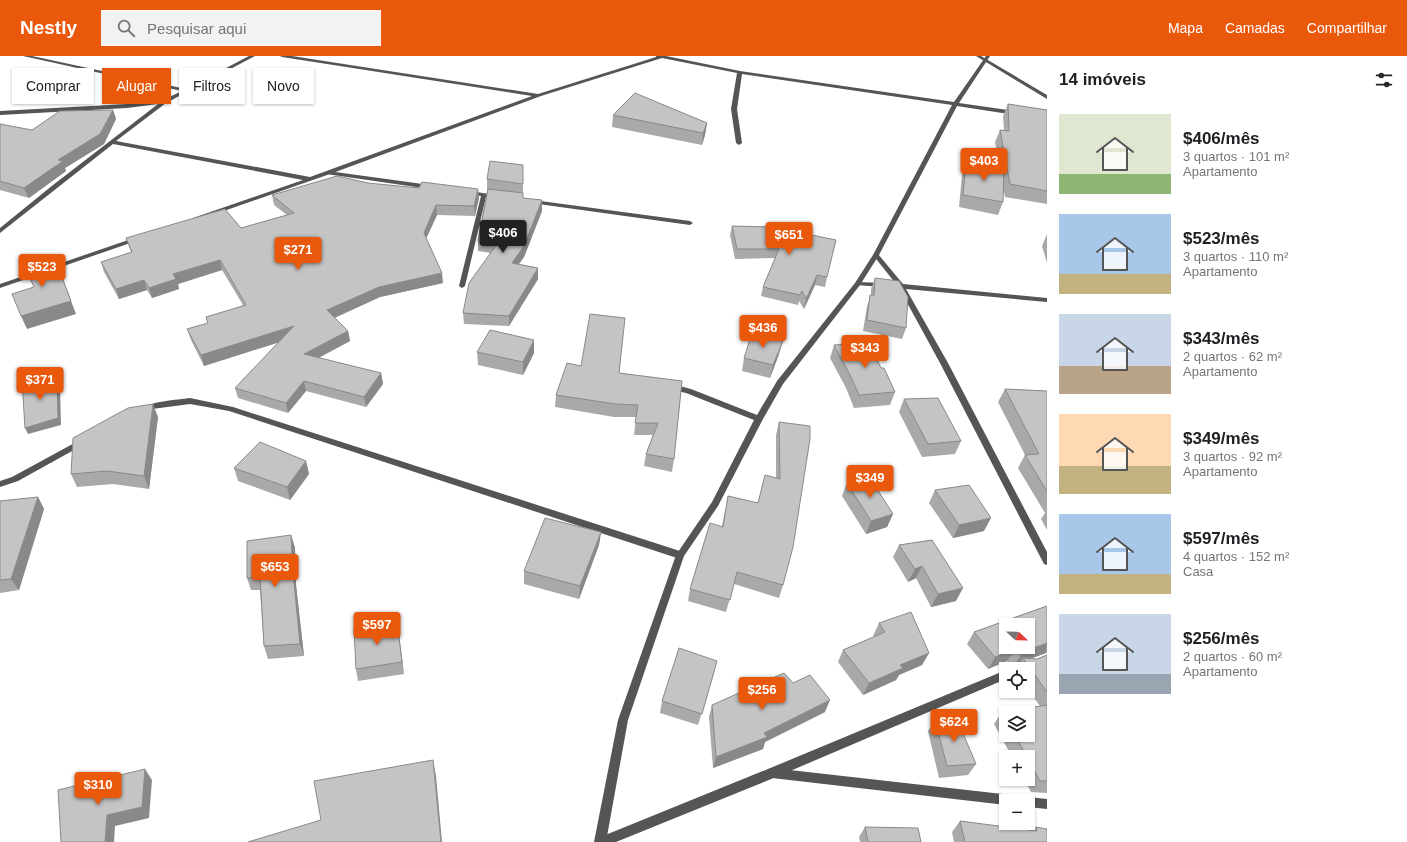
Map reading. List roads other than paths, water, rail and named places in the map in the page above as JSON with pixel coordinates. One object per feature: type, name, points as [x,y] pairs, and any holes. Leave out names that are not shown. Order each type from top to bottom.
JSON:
[{"type":"street","points":[[25,56],[179,89]]},
{"type":"street","points":[[229,68],[253,56]]},
{"type":"street","points":[[282,56],[539,95]]},
{"type":"street","points":[[189,221],[328,173],[539,95],[660,56],[740,72],[956,103],[1024,115]]},
{"type":"street","points":[[601,842],[623,720],[680,555],[715,504],[759,419],[780,384],[858,284],[876,255],[956,103],[984,58],[1047,97]]},
{"type":"street","points":[[739,143],[734,109],[740,72]]},
{"type":"street","points":[[0,113],[143,104]]},
{"type":"street","points":[[0,231],[55,186],[161,104]]},
{"type":"street","points":[[111,142],[310,179]]},
{"type":"street","points":[[328,173],[435,187]]},
{"type":"street","points":[[463,192],[500,197]]},
{"type":"street","points":[[462,286],[484,195]]},
{"type":"street","points":[[524,200],[690,223]]},
{"type":"street","points":[[0,286],[144,236]]},
{"type":"street","points":[[876,255],[901,286],[948,370],[1047,561]]},
{"type":"street","points":[[858,284],[901,286],[1047,300]]},
{"type":"street","points":[[667,385],[688,391],[759,419]]},
{"type":"street","points":[[137,414],[151,407],[190,401],[230,409],[680,555]]},
{"type":"street","points":[[0,484],[15,479],[88,439]]},
{"type":"street","points":[[601,842],[772,774],[999,677]]},
{"type":"street","points":[[772,774],[999,799]]},
{"type":"street","points":[[1035,803],[1047,804]]}]
